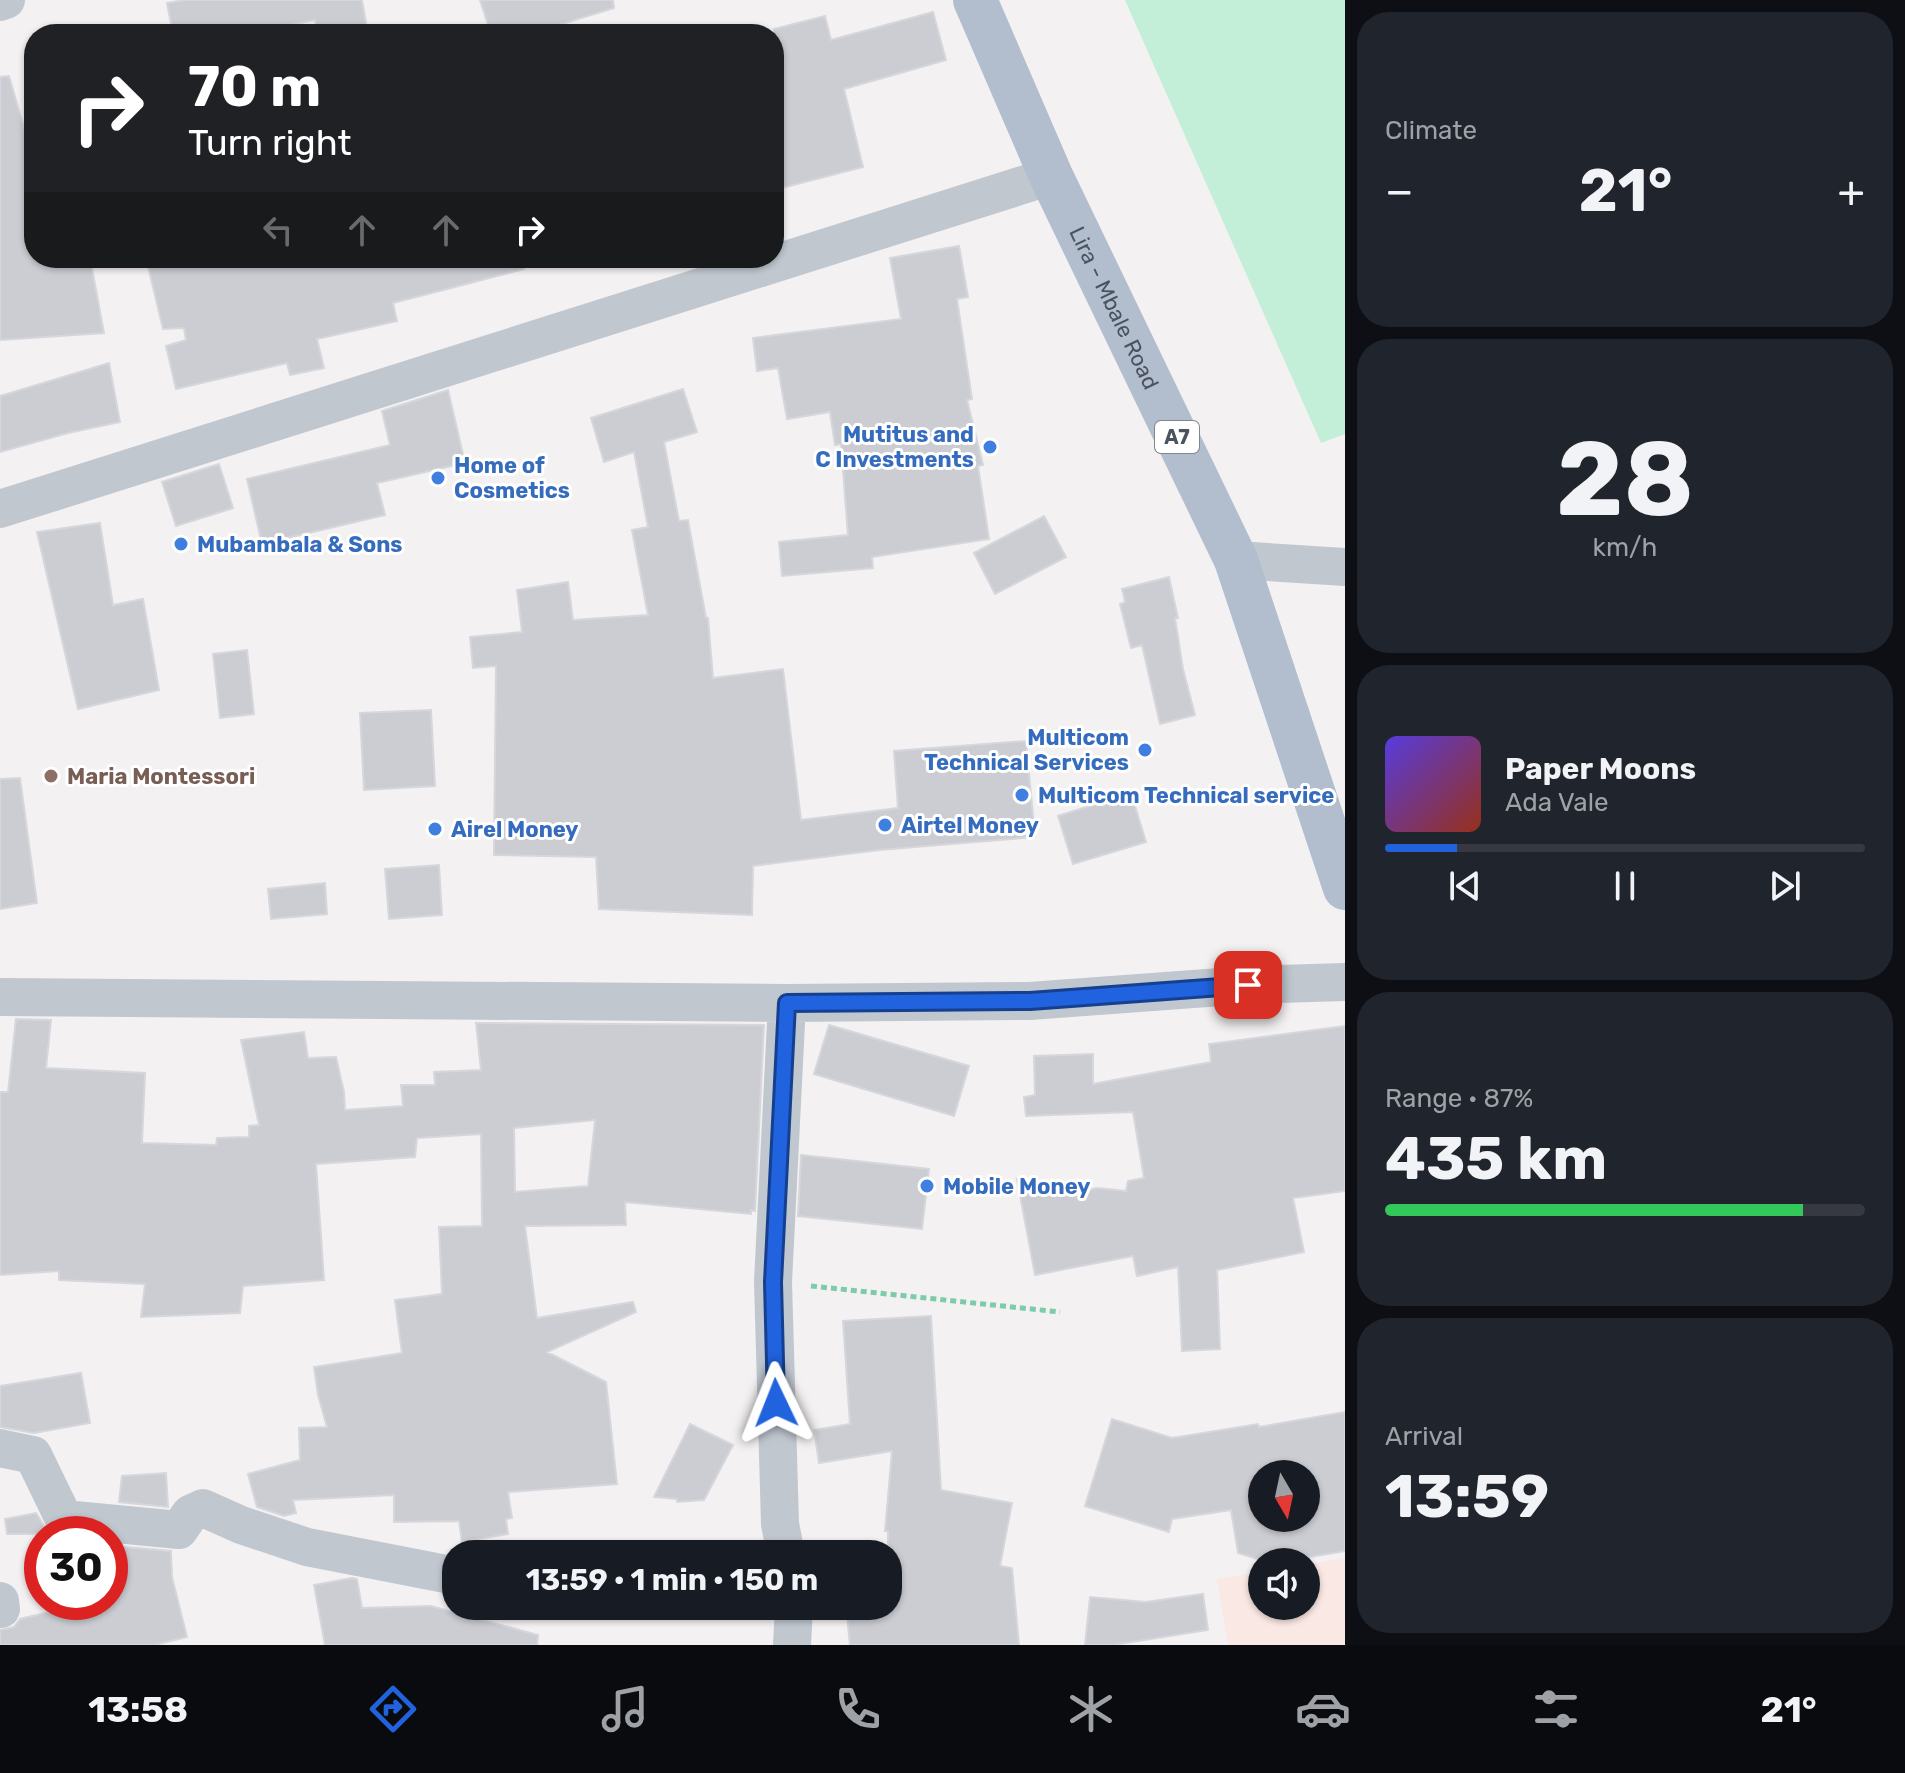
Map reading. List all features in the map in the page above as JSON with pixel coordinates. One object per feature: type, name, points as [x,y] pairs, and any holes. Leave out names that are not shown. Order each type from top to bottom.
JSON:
[{"type":"main road","name":"Lira - Mbale Road","points":[[975,0],[1051,176],[1236,560],[1345,888]]},
{"type":"street","points":[[0,2],[6,0]]},
{"type":"street","points":[[784,261],[1051,176]]},
{"type":"street","points":[[0,509],[761,268]]},
{"type":"street","points":[[1236,560],[1345,567]]},
{"type":"street","points":[[0,997],[787,1003],[1030,1001],[1248,985],[1345,982]]},
{"type":"street","points":[[783,1540],[780,1524],[773,1282],[787,1003]]},
{"type":"street","points":[[0,1448],[33,1455],[64,1519],[179,1530],[190,1514],[203,1508],[241,1525],[307,1547],[442,1573]]},
{"type":"street","points":[[0,1601],[1,1609]]},
{"type":"street","points":[[792,1645],[793,1620]]},
{"type":"path","points":[[773,1282],[1060,1312]]},
{"type":"shaded area","points":[[1345,1558],[1345,1645],[1228,1645],[1217,1579],[1248,1574],[1248,1620],[1320,1620],[1320,1562]]},
{"type":"green space","points":[[1125,0],[1345,0],[1345,434],[1321,443]]},
{"type":"building","points":[[185,0],[362,0],[366,24],[316,24],[315,20],[294,24],[171,24],[167,3]]},
{"type":"building","points":[[480,0],[613,0],[614,8],[562,24],[488,24]]},
{"type":"building","points":[[933,12],[946,60],[844,89],[863,167],[784,187],[784,26],[825,16],[831,40]]},
{"type":"building","points":[[9,76],[24,128],[24,268],[92,268],[104,333],[0,340],[0,77]]},
{"type":"building","points":[[959,246],[968,297],[957,299],[972,399],[967,400],[983,465],[978,466],[989,539],[872,557],[873,568],[782,576],[779,542],[848,535],[841,444],[835,445],[830,412],[787,419],[778,368],[757,371],[753,338],[901,319],[890,258]]},
{"type":"building","points":[[148,268],[524,269],[393,303],[397,321],[317,339],[324,368],[290,375],[287,363],[176,389],[166,346],[186,340],[184,328],[163,329]]},
{"type":"building","points":[[109,363],[120,422],[0,452],[0,396]]},
{"type":"building","points":[[683,389],[697,432],[664,442],[679,521],[688,520],[708,618],[713,678],[783,669],[801,820],[898,808],[894,751],[1026,741],[1035,837],[879,850],[753,866],[752,915],[599,909],[596,857],[494,855],[496,666],[473,668],[470,637],[522,632],[517,590],[568,582],[573,620],[648,615],[632,530],[648,527],[634,452],[604,462],[591,418]]},
{"type":"building","points":[[448,390],[465,463],[377,483],[385,515],[262,544],[247,479],[390,445],[382,411]]},
{"type":"building","points":[[219,464],[233,508],[176,526],[162,482]]},
{"type":"building","points":[[1044,516],[1066,557],[995,594],[974,553]]},
{"type":"building","points":[[100,523],[113,605],[143,599],[159,690],[78,709],[37,532]]},
{"type":"building","points":[[1169,577],[1178,618],[1175,618],[1183,669],[1195,715],[1160,724],[1142,645],[1131,648],[1120,604],[1125,602],[1122,589]]},
{"type":"building","points":[[247,650],[254,714],[220,718],[213,654]]},
{"type":"building","points":[[431,710],[435,786],[364,790],[360,713]]},
{"type":"building","points":[[20,778],[37,903],[0,909],[0,779]]},
{"type":"building","points":[[1131,793],[1146,842],[1073,864],[1058,816]]},
{"type":"building","points":[[439,865],[442,915],[389,919],[385,869]]},
{"type":"building","points":[[325,883],[327,914],[271,919],[268,889]]},
{"type":"building","points":[[16,1019],[51,1020],[46,1068],[145,1073],[142,1143],[216,1145],[217,1138],[249,1137],[249,1126],[259,1125],[241,1040],[304,1032],[308,1058],[336,1057],[345,1110],[403,1106],[401,1085],[435,1085],[434,1072],[481,1070],[476,1023],[764,1025],[755,1211],[751,1210],[751,1214],[625,1202],[626,1225],[525,1226],[537,1318],[633,1302],[636,1312],[547,1352],[606,1382],[617,1484],[508,1492],[512,1518],[506,1519],[508,1534],[474,1540],[462,1540],[459,1521],[394,1522],[394,1495],[293,1500],[296,1513],[284,1516],[257,1507],[248,1474],[300,1460],[299,1428],[327,1427],[314,1367],[402,1353],[395,1300],[442,1294],[439,1227],[482,1226],[481,1134],[417,1138],[415,1157],[316,1164],[324,1280],[243,1286],[240,1313],[141,1317],[145,1284],[59,1280],[59,1271],[0,1275],[0,1092],[8,1092]],"holes":[[[595,1120],[588,1186],[515,1192],[514,1128]]]},
{"type":"building","points":[[829,1025],[969,1066],[954,1116],[814,1074]]},
{"type":"building","points":[[1345,1026],[1345,1191],[1293,1198],[1304,1252],[1217,1270],[1220,1349],[1182,1351],[1178,1267],[1137,1276],[1133,1256],[1035,1275],[1017,1179],[1072,1185],[1073,1193],[1097,1188],[1126,1191],[1128,1181],[1144,1178],[1133,1112],[1026,1116],[1024,1097],[1035,1095],[1034,1056],[1093,1054],[1093,1084],[1211,1062],[1209,1044]]},
{"type":"building","points":[[801,1155],[929,1169],[922,1229],[798,1216]]},
{"type":"building","points":[[931,1316],[941,1490],[1012,1503],[1000,1566],[1012,1568],[1019,1645],[850,1645],[847,1620],[902,1620],[902,1540],[888,1540],[888,1531],[885,1531],[892,1451],[819,1463],[814,1430],[850,1424],[843,1321]]},
{"type":"building","points":[[81,1373],[90,1423],[34,1433],[0,1427],[0,1386]]},
{"type":"building","points":[[1345,1412],[1345,1551],[1320,1555],[1320,1548],[1248,1548],[1248,1556],[1238,1553],[1231,1510],[1172,1519],[1169,1532],[1085,1506],[1112,1419],[1172,1438],[1258,1424],[1259,1427]]},
{"type":"building","points":[[690,1424],[733,1445],[704,1500],[677,1502],[677,1499],[654,1497]]},
{"type":"building","points":[[166,1473],[168,1507],[119,1502],[122,1476]]},
{"type":"building","points":[[36,1513],[38,1516],[24,1516],[24,1534],[7,1534],[5,1519]]},
{"type":"building","points":[[128,1547],[171,1551],[172,1577],[187,1637],[154,1645],[0,1645],[0,1630],[14,1627],[20,1619],[128,1620]]},
{"type":"building","points":[[357,1579],[362,1608],[431,1606],[442,1609],[442,1620],[483,1620],[538,1635],[537,1645],[325,1645],[314,1585]]},
{"type":"building","points":[[1203,1594],[1208,1630],[1113,1645],[1085,1645],[1090,1597],[1146,1602]]},
{"type":"place","name":"Mutitus and C Investments","points":[[990,447]]},
{"type":"place","name":"Home of Cosmetics","points":[[438,478]]},
{"type":"place","name":"Mubambala & Sons","points":[[181,544]]},
{"type":"place","name":"Multicom Technical Services","points":[[1145,750]]},
{"type":"place","name":"Maria Montessori","points":[[51,776]]},
{"type":"place","name":"Multicom Technical service","points":[[1022,795]]},
{"type":"place","name":"Airtel Money","points":[[885,825]]},
{"type":"place","name":"Airel Money","points":[[435,829]]},
{"type":"place","name":"Mobile Money","points":[[927,1186]]},
{"type":"route","points":[[776,1403],[773,1282],[787,1003],[1030,1001],[1248,985]]}]
